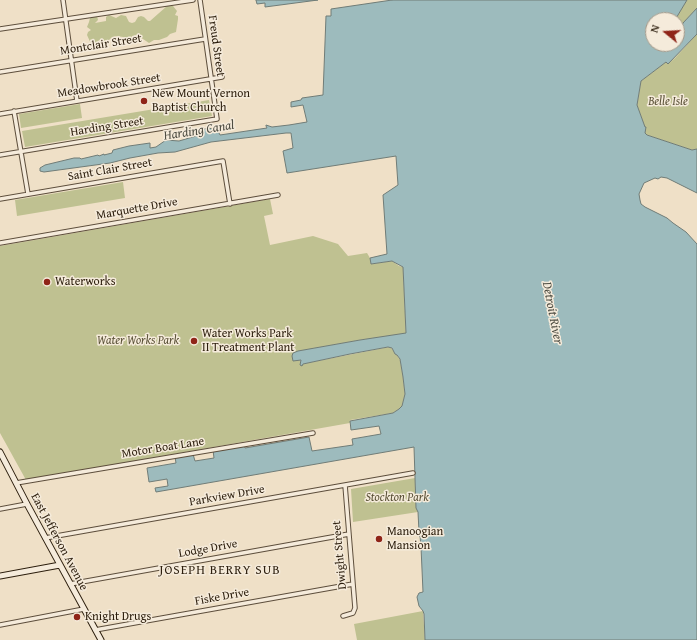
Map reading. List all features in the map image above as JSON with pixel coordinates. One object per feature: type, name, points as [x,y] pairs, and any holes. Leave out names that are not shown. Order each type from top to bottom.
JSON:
[{"type":"main road","name":"East Jefferson Avenue","points":[[0,452],[2,462],[16,483],[101,640]]},
{"type":"main road","points":[[0,576],[60,565]]},
{"type":"street","points":[[63,0],[77,101]]},
{"type":"street","points":[[0,29],[193,0]]},
{"type":"street","name":"Freud Street","points":[[200,0],[217,119]]},
{"type":"street","name":"Montclair Street","points":[[0,72],[205,39]]},
{"type":"street","name":"Meadowbrook Street","points":[[0,114],[222,77]]},
{"type":"street","points":[[14,111],[28,194]]},
{"type":"street","name":"Harding Street","points":[[0,155],[217,119]]},
{"type":"street","name":"Saint Clair Street","points":[[0,198],[223,161],[230,204]]},
{"type":"street","name":"Marquette Drive","points":[[0,243],[278,195]]},
{"type":"street","name":"Motor Boat Lane","points":[[16,483],[313,433]]},
{"type":"street","name":"Parkview Drive","points":[[45,538],[413,473]]},
{"type":"street","name":"Dwight Street","points":[[343,616],[351,614],[355,610],[345,485]]},
{"type":"street","points":[[0,509],[27,504]]},
{"type":"street","name":"Lodge Drive","points":[[70,584],[349,534]]},
{"type":"street","name":"Fiske Drive","points":[[95,630],[353,584]]},
{"type":"street","points":[[0,625],[84,609]]},
{"type":"green space","points":[[687,0],[697,0],[697,8],[685,21],[685,12],[680,12]]},
{"type":"green space","points":[[167,6],[173,6],[177,11],[175,15],[178,16],[176,32],[159,40],[154,40],[149,43],[137,35],[132,36],[131,41],[127,42],[123,37],[117,36],[112,37],[107,42],[101,39],[94,47],[92,46],[87,35],[91,30],[87,27],[90,18],[97,16],[98,20],[95,23],[106,21],[106,17],[109,15],[116,18],[121,15],[126,16],[129,22],[132,23],[141,16],[150,21]]},
{"type":"green space","name":"Belle Isle","points":[[697,34],[697,149],[692,150],[647,135],[645,133],[645,128],[637,105],[641,81],[666,62],[668,64],[680,52],[685,52],[685,47]]},
{"type":"green space","points":[[209,100],[212,116],[25,147],[22,131]]},
{"type":"green space","points":[[80,104],[82,118],[21,128],[19,114]]},
{"type":"green space","points":[[123,182],[125,198],[17,216],[15,200]]},
{"type":"green space","name":"Water Works Park","points":[[270,199],[273,214],[264,216],[270,245],[313,236],[338,244],[348,256],[367,253],[371,264],[392,261],[403,267],[406,334],[360,340],[295,352],[302,364],[389,347],[391,348],[400,360],[405,394],[402,406],[393,413],[350,420],[350,423],[26,480],[0,433],[0,246]]},
{"type":"green space","name":"Stockton Park","points":[[415,478],[418,512],[353,522],[351,489]]},
{"type":"green space","points":[[423,611],[425,640],[357,640],[354,624]]},
{"type":"water","points":[[256,0],[318,0],[265,7],[265,3],[257,4]]},
{"type":"water","points":[[392,0],[687,0],[680,12],[645,12],[645,52],[680,52],[668,64],[666,62],[641,81],[637,105],[646,127],[645,133],[647,135],[692,150],[697,149],[697,193],[667,178],[661,177],[644,183],[639,194],[641,204],[667,218],[686,232],[697,244],[697,640],[425,640],[424,614],[419,606],[417,597],[419,593],[423,592],[421,547],[420,536],[418,533],[418,512],[416,508],[414,447],[156,492],[155,488],[168,486],[167,479],[149,482],[147,468],[176,463],[175,457],[193,454],[195,461],[214,458],[213,450],[244,445],[245,448],[309,437],[312,451],[353,445],[352,439],[381,434],[379,426],[351,430],[350,421],[393,413],[402,406],[405,394],[400,359],[392,348],[388,347],[350,354],[303,364],[302,366],[300,365],[301,360],[293,361],[292,356],[293,353],[298,351],[406,333],[403,267],[392,261],[371,264],[370,258],[387,254],[383,195],[398,185],[396,156],[287,173],[283,151],[293,148],[291,133],[286,133],[211,142],[175,152],[158,153],[110,163],[44,172],[40,171],[40,168],[45,165],[74,158],[81,159],[104,155],[112,153],[113,150],[129,146],[150,143],[150,148],[156,147],[166,140],[179,141],[196,136],[196,130],[209,128],[218,131],[220,135],[267,128],[266,125],[272,127],[307,122],[303,105],[291,107],[291,102],[301,100],[302,98],[323,95],[326,16],[331,16],[331,9]]},
{"type":"water","points":[[697,8],[697,34],[685,46],[685,21]]},
{"type":"place","name":"New Mount Vernon Baptist Church","points":[[144,101]]},
{"type":"place","name":"Waterworks","points":[[47,282]]},
{"type":"place","name":"Water Works Park II Treatment Plant","points":[[194,341]]},
{"type":"place","name":"Manoogian Mansion","points":[[379,539]]},
{"type":"place","name":"Knight Drugs","points":[[77,617]]},
{"type":"district","name":"JOSEPH BERRY SUB","points":[[220,571]]},
{"type":"water label","name":"Harding Canal","points":[[199,131]]},
{"type":"water label","name":"Detroit River","points":[[552,313]]}]
